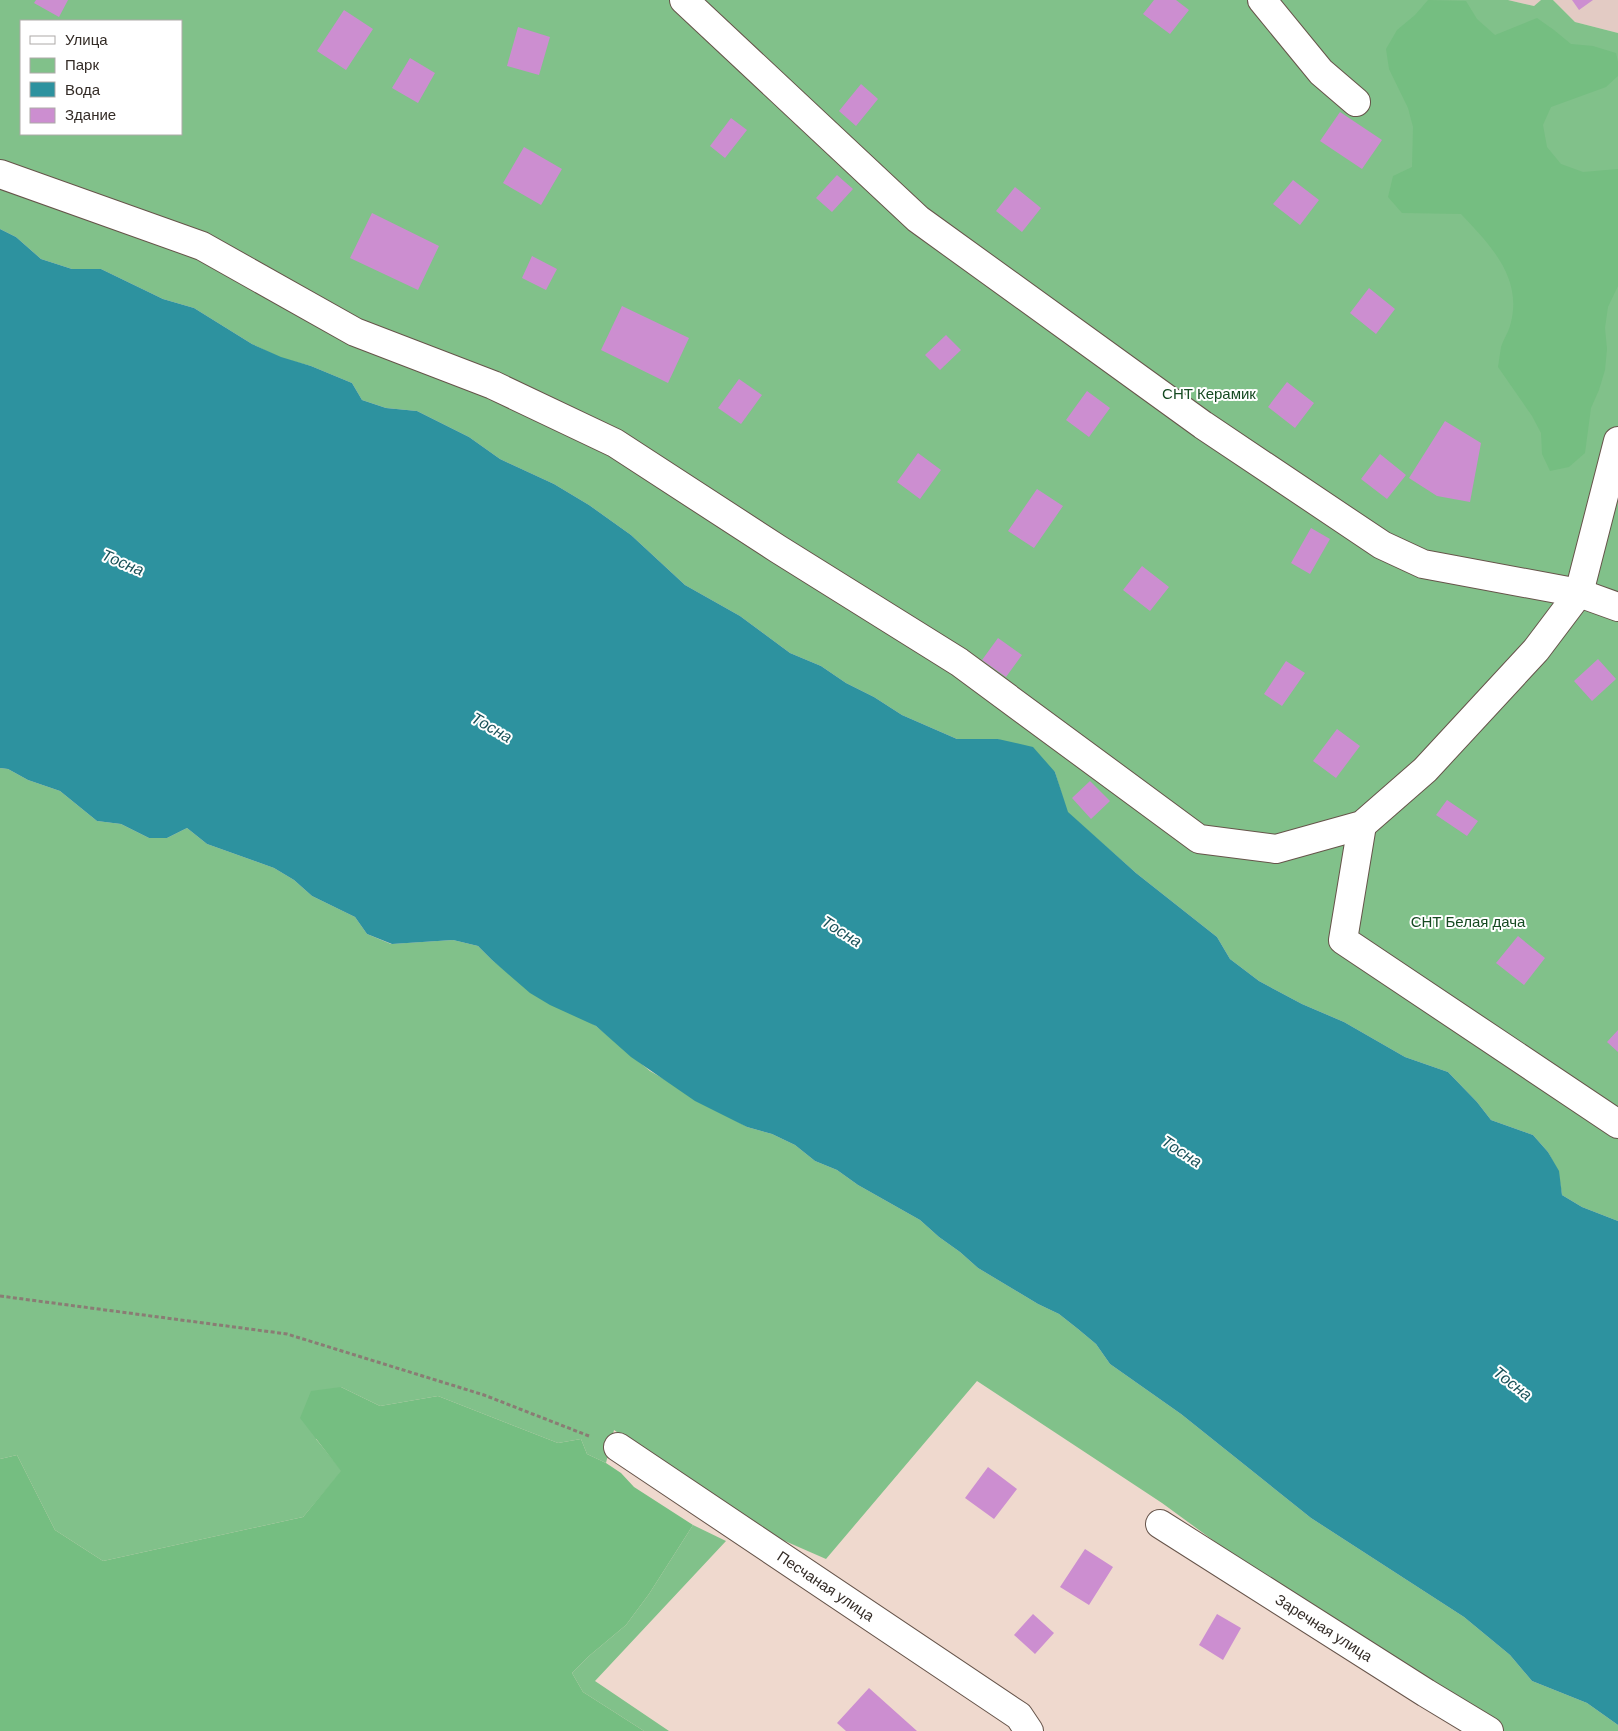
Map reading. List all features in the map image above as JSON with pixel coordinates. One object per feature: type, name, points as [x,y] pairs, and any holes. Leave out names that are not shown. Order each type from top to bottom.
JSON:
[{"type":"street","points":[[684,0],[918,219],[1203,425],[1374,540],[1423,564],[1579,592],[1618,607]]},
{"type":"street","points":[[1262,0],[1321,72],[1356,102]]},
{"type":"street","points":[[0,174],[202,246],[356,332],[493,385],[615,443],[778,549],[959,662],[1199,840],[1276,849],[1362,825],[1426,770],[1536,650],[1579,592],[1618,441]]},
{"type":"street","points":[[1362,825],[1343,940],[1618,1124]]},
{"type":"street","name":"Песчаная улица","points":[[618,1447],[1019,1716],[1029,1731]]},
{"type":"street","name":"Заречная улица","points":[[1160,1524],[1489,1731]]},
{"type":"path","points":[[0,1296],[287,1334],[484,1395],[618,1447]]},
{"type":"shaded area","points":[[1508,0],[1541,0],[1534,6]]},
{"type":"shaded area","points":[[1553,0],[1618,0],[1618,33],[1575,22]]},
{"type":"green space","name":"СНТ Керамик","points":[[0,0],[1508,0],[1534,6],[1541,0],[1553,0],[1575,22],[1618,33],[1618,1221],[1582,1207],[1562,1195],[1558,1171],[1548,1152],[1533,1135],[1491,1120],[1477,1102],[1448,1072],[1405,1057],[1344,1022],[1302,1004],[1259,981],[1230,959],[1217,937],[1136,873],[1067,812],[1055,772],[998,739],[957,739],[902,715],[874,697],[846,683],[821,666],[790,653],[740,616],[685,585],[631,535],[589,505],[554,484],[500,459],[469,437],[417,411],[386,408],[362,400],[352,383],[311,366],[281,358],[252,344],[194,308],[163,299],[101,269],[72,269],[41,259],[16,237],[0,229]]},
{"type":"green space","points":[[1428,0],[1466,1],[1477,19],[1495,35],[1537,18],[1571,44],[1593,46],[1616,53],[1618,76],[1606,87],[1551,107],[1543,125],[1547,147],[1561,164],[1583,172],[1618,169],[1618,286],[1608,307],[1605,328],[1607,349],[1605,370],[1591,408],[1585,453],[1569,467],[1550,471],[1542,454],[1541,433],[1532,416],[1498,367],[1501,347],[1510,326],[1513,309],[1512,293],[1508,278],[1493,250],[1461,214],[1402,213],[1388,197],[1393,176],[1412,167],[1413,127],[1408,108],[1389,69],[1386,49],[1397,30],[1415,15]]},
{"type":"green space","points":[[0,768],[8,769],[28,780],[60,791],[97,821],[121,824],[149,838],[167,838],[187,828],[207,844],[274,868],[294,880],[312,896],[355,917],[367,934],[391,944],[453,940],[478,946],[512,976],[596,1026],[650,1071],[747,1127],[772,1134],[795,1145],[815,1161],[837,1170],[858,1185],[920,1220],[978,1268],[1038,1304],[1059,1314],[1096,1344],[1110,1364],[1181,1414],[1311,1518],[1464,1617],[1510,1655],[1532,1681],[1587,1703],[1618,1725],[1618,1731],[1502,1731],[1355,1644],[1162,1503],[977,1381],[826,1559],[744,1523],[681,1476],[614,1430],[606,1463],[587,1454],[581,1439],[558,1443],[438,1396],[380,1406],[341,1387],[316,1439],[342,1471],[303,1517],[103,1561],[55,1530],[17,1455],[0,1459]]},
{"type":"green space","points":[[341,1387],[380,1406],[438,1396],[558,1443],[581,1439],[587,1454],[621,1473],[634,1487],[693,1525],[649,1594],[626,1625],[572,1673],[583,1692],[644,1731],[0,1731],[0,1459],[17,1455],[55,1530],[103,1561],[303,1517],[341,1471],[300,1418],[311,1391]]},
{"type":"green space","points":[[693,1525],[726,1541],[595,1681],[669,1731],[644,1731],[583,1692],[572,1673],[626,1625],[649,1594]]},
{"type":"water","name":"Тосна","points":[[0,229],[16,237],[41,259],[72,269],[101,269],[163,299],[194,308],[252,344],[281,357],[311,366],[352,383],[362,400],[386,408],[417,411],[469,437],[500,459],[554,484],[589,505],[631,535],[685,585],[740,616],[790,653],[821,666],[846,683],[874,697],[902,715],[957,739],[998,739],[1033,747],[1055,772],[1068,812],[1136,873],[1217,937],[1230,959],[1259,981],[1302,1004],[1344,1022],[1405,1057],[1448,1072],[1477,1102],[1491,1120],[1533,1135],[1548,1152],[1559,1171],[1562,1195],[1582,1207],[1618,1221],[1618,1725],[1587,1703],[1532,1681],[1510,1655],[1464,1617],[1311,1518],[1181,1414],[1110,1364],[1096,1344],[1059,1314],[1038,1304],[978,1268],[920,1220],[858,1185],[837,1170],[815,1161],[795,1145],[772,1134],[747,1127],[695,1101],[631,1057],[596,1026],[550,1005],[530,993],[478,946],[453,940],[392,944],[367,934],[355,917],[312,896],[294,880],[274,868],[207,844],[187,828],[167,838],[149,838],[121,824],[97,821],[60,791],[28,780],[8,769],[0,768]]},
{"type":"building","points":[[36,0],[68,0],[59,17],[34,3]]},
{"type":"building","points":[[1154,0],[1176,0],[1189,10],[1170,34],[1143,14]]},
{"type":"building","points":[[1572,0],[1593,0],[1579,10]]},
{"type":"building","points":[[344,10],[373,29],[346,70],[317,51]]},
{"type":"building","points":[[518,27],[550,37],[539,75],[507,66]]},
{"type":"building","points":[[410,58],[435,73],[418,103],[392,88]]},
{"type":"building","points":[[861,84],[878,99],[856,126],[839,111]]},
{"type":"building","points":[[1340,112],[1382,140],[1362,169],[1320,141]]},
{"type":"building","points":[[731,118],[747,130],[725,158],[710,146]]},
{"type":"building","points":[[524,147],[562,169],[541,205],[503,183]]},
{"type":"building","points":[[837,175],[853,189],[832,212],[816,198]]},
{"type":"building","points":[[1293,180],[1319,200],[1300,225],[1273,204]]},
{"type":"building","points":[[1015,187],[1041,208],[1022,232],[996,211]]},
{"type":"building","points":[[372,213],[439,246],[418,290],[350,258]]},
{"type":"building","points":[[532,256],[557,269],[546,290],[522,278]]},
{"type":"building","points":[[1369,288],[1395,309],[1376,334],[1350,313]]},
{"type":"building","points":[[622,306],[689,338],[668,383],[601,350]]},
{"type":"building","points":[[946,335],[961,350],[940,370],[925,355]]},
{"type":"building","points":[[739,379],[762,395],[741,424],[718,408]]},
{"type":"building","points":[[1287,382],[1314,403],[1295,428],[1268,407]]},
{"type":"building","points":[[1087,391],[1110,408],[1089,437],[1066,420]]},
{"type":"building","points":[[1445,421],[1481,443],[1470,502],[1437,496],[1409,478]]},
{"type":"building","points":[[918,453],[941,470],[920,499],[897,482]]},
{"type":"building","points":[[1380,454],[1406,475],[1387,499],[1361,479]]},
{"type":"building","points":[[1037,489],[1063,506],[1034,548],[1008,531]]},
{"type":"building","points":[[1311,528],[1330,539],[1310,574],[1291,563]]},
{"type":"building","points":[[1142,566],[1169,587],[1150,611],[1123,590]]},
{"type":"building","points":[[998,638],[1022,655],[1006,677],[982,660]]},
{"type":"building","points":[[1598,659],[1616,679],[1592,701],[1574,681]]},
{"type":"building","points":[[1286,661],[1305,673],[1282,706],[1264,694]]},
{"type":"building","points":[[1337,729],[1360,746],[1336,778],[1313,761]]},
{"type":"building","points":[[1090,781],[1110,801],[1091,819],[1072,798]]},
{"type":"building","points":[[1447,800],[1478,821],[1467,836],[1436,815]]},
{"type":"building","points":[[1518,936],[1545,958],[1524,985],[1496,963]]},
{"type":"building","points":[[1618,1030],[1618,1052],[1607,1042]]},
{"type":"building","points":[[988,1467],[1017,1489],[994,1519],[965,1498]]},
{"type":"building","points":[[1085,1549],[1113,1567],[1089,1605],[1060,1587]]},
{"type":"building","points":[[1033,1614],[1054,1633],[1035,1654],[1014,1635]]},
{"type":"building","points":[[1217,1614],[1241,1628],[1223,1660],[1199,1645]]},
{"type":"building","points":[[869,1688],[917,1731],[846,1731],[837,1723]]},
{"type":"park label","name":"СНТ Белая дача","points":[[1468,922]]}]
